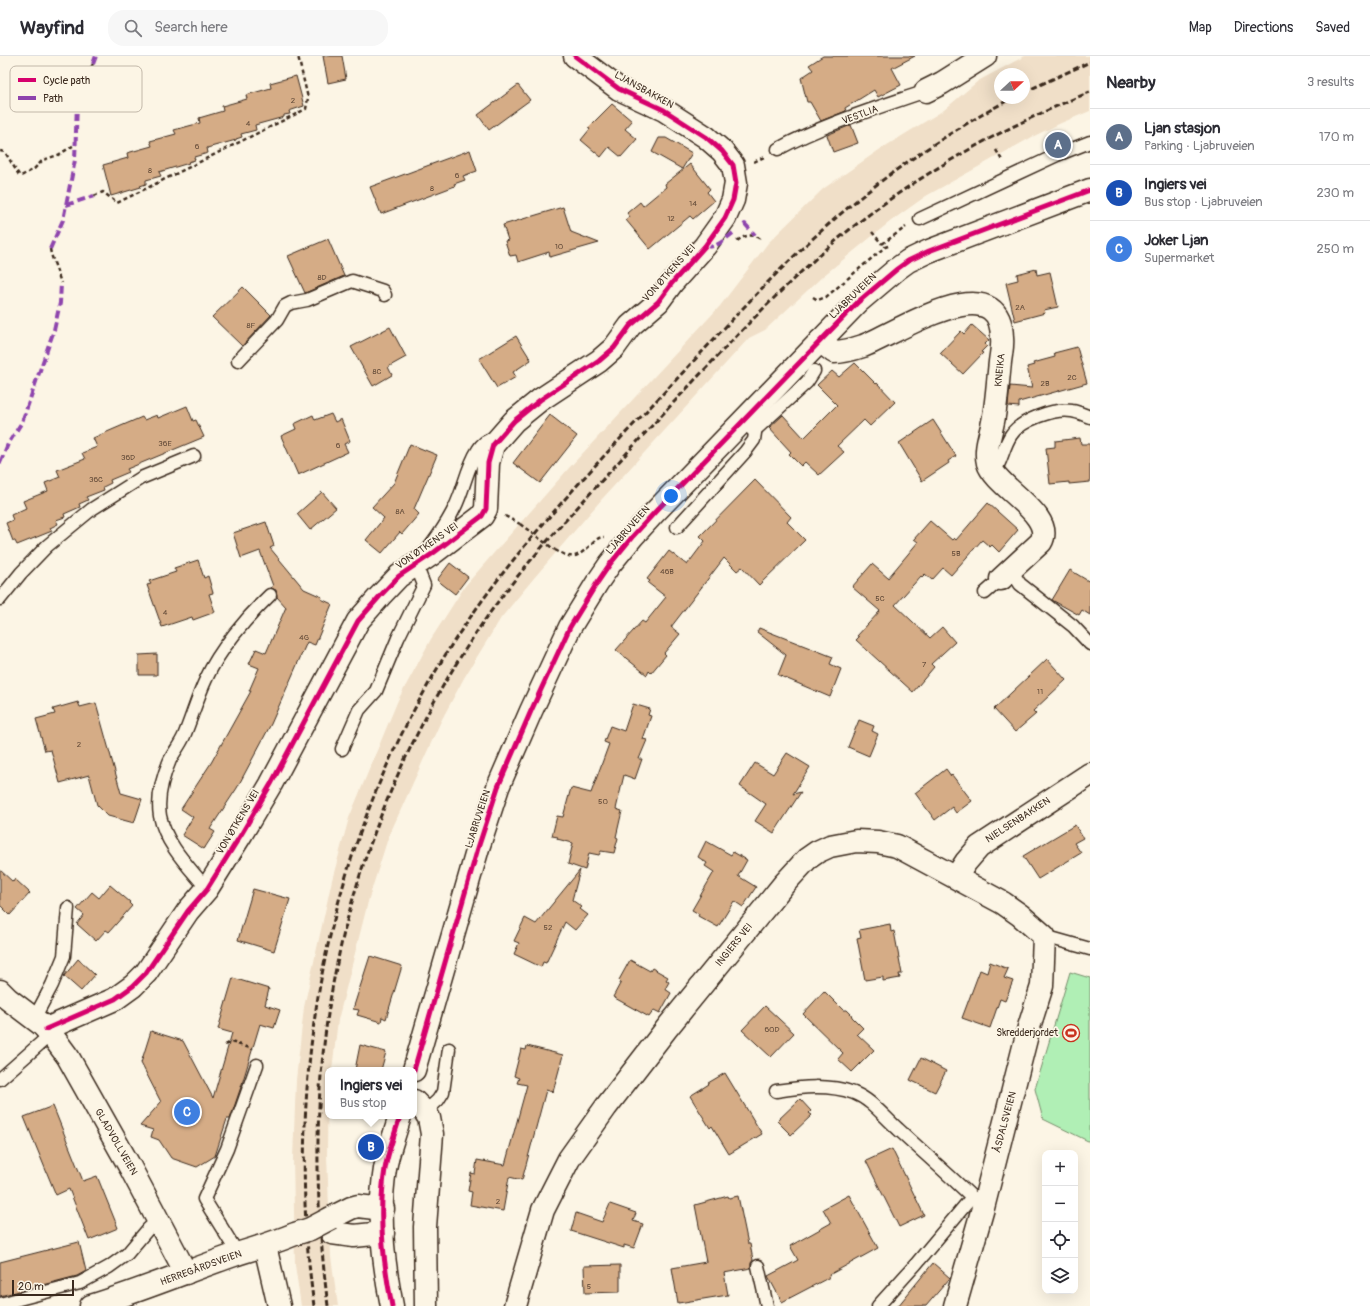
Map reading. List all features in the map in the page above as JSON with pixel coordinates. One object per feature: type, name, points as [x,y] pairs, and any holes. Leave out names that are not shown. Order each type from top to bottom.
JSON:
[{"type":"street","name":"LJANSBAKKEN","points":[[575,56],[619,89],[664,110],[706,137],[722,151],[733,165],[734,173]]},
{"type":"street","name":"VESTLIA","points":[[926,91],[942,83],[985,56]]},
{"type":"street","name":"VON ØTKENS VEI","points":[[44,1027],[115,999],[133,986],[146,973],[188,911],[207,889],[242,834],[271,784],[358,621],[393,582],[445,545],[482,516],[486,509],[488,463],[493,445],[514,421],[540,400],[599,361],[614,348],[630,326],[658,302],[672,283],[705,246],[725,218],[733,200],[736,183],[734,173]]},
{"type":"street","name":"LJABRUVEIEN","points":[[415,1067],[478,848],[498,787],[570,627],[597,583],[623,548],[654,512],[749,426],[820,341],[886,277],[908,262],[942,245],[1090,190]]},
{"type":"street","name":"KNEIKA","points":[[820,341],[834,352],[846,351],[864,345],[926,316],[958,304],[971,303],[983,305],[999,318],[1002,327],[1003,347],[1000,361],[998,395],[986,455],[989,465],[994,472],[1012,493],[1032,511],[1040,521],[1044,531],[1041,542],[1006,575]]},
{"type":"street","name":"NIELSENBAKKEN","points":[[956,877],[979,846],[1090,774]]},
{"type":"street","name":"INGIERS VEI","points":[[517,1304],[543,1210],[569,1159],[606,1107],[667,1028],[784,884],[807,859],[817,852],[837,844],[856,841],[878,842],[897,846],[1003,903],[1020,915],[1044,936]]},
{"type":"street","name":"ÅSDALSVEIEN","points":[[955,1306],[978,1202],[1042,986],[1044,936]]},
{"type":"street","name":"GLADVOLLVEIEN","points":[[0,991],[44,1027],[68,1057],[130,1167],[186,1273]]},
{"type":"street","points":[[420,1106],[429,1118],[432,1134],[425,1227],[426,1306]]},
{"type":"street","points":[[392,1306],[386,1274],[383,1209],[385,1170],[399,1119]]},
{"type":"street","name":"HERREGÅRDSVEIEN","points":[[91,1306],[302,1232],[331,1226],[351,1208],[358,1206],[383,1209]]},
{"type":"street","points":[[331,1226],[354,1236],[383,1233]]},
{"type":"street","points":[[265,1246],[279,1306]]},
{"type":"lane","name":"VESTLIA","points":[[778,149],[799,137],[847,118],[926,91]]},
{"type":"lane","points":[[920,219],[1057,155],[1090,142]]},
{"type":"lane","points":[[238,361],[277,320],[285,306],[291,303],[307,300],[352,281],[383,291],[385,295]]},
{"type":"lane","points":[[676,527],[745,452],[754,440],[756,433],[749,426],[807,382],[814,371]]},
{"type":"lane","points":[[994,472],[998,467],[1011,435],[1024,423],[1047,414],[1063,410],[1076,412],[1090,417]]},
{"type":"lane","points":[[416,565],[445,525],[455,508],[464,487],[473,457],[486,440],[501,436]]},
{"type":"lane","points":[[0,599],[21,573],[47,546],[92,509],[141,478],[194,456]]},
{"type":"lane","name":"VON ØTKENS VEI","points":[[342,749],[359,710],[376,691],[398,638],[424,585],[416,565]]},
{"type":"lane","points":[[985,593],[1006,575],[1020,584],[1073,626],[1090,644]]},
{"type":"lane","points":[[207,889],[172,846],[163,827],[159,806],[165,774],[171,758],[184,736],[206,678],[240,628],[270,595]]},
{"type":"lane","points":[[0,1079],[44,1027],[52,985],[64,956],[68,908]]},
{"type":"lane","name":"INGIERS VEI","points":[[1044,936],[1090,948]]},
{"type":"lane","points":[[420,1106],[438,1100],[443,1092],[449,1049]]},
{"type":"lane","points":[[238,1254],[204,1199],[227,1149],[257,1065]]},
{"type":"lane","points":[[776,1091],[801,1087],[822,1087],[853,1093],[868,1100],[896,1128],[978,1202],[916,1264],[878,1306]]},
{"type":"lane","points":[[0,1304],[80,1283],[99,1273],[127,1254],[148,1229],[158,1220]]},
{"type":"lane","points":[[758,1266],[767,1306]]},
{"type":"path","points":[[94,196],[103,192],[116,203],[306,109],[308,98],[298,56]]},
{"type":"path","points":[[0,151],[5,152],[21,176],[34,169],[44,160],[76,144]]},
{"type":"path","points":[[734,173],[778,149]]},
{"type":"path","points":[[996,150],[999,156]]},
{"type":"path","points":[[882,244],[897,232],[920,219]]},
{"type":"path","points":[[813,297],[818,300],[828,295],[885,247],[872,232]]},
{"type":"path","points":[[50,249],[61,283]]},
{"type":"path","points":[[520,524],[555,550],[573,557],[582,553],[602,537],[623,548]]},
{"type":"path","points":[[225,1045],[232,1042],[247,1047]]},
{"type":"shaded area","points":[[1025,56],[1090,56],[1090,111],[1032,137],[926,196],[891,221],[823,276],[765,330],[749,338],[602,499],[501,618],[464,678],[441,721],[388,838],[369,898],[338,1020],[332,1067],[325,1067],[325,1119],[327,1119],[327,1156],[331,1257],[338,1306],[301,1306],[295,1265],[293,1158],[296,1080],[304,1007],[332,880],[349,818],[398,700],[431,639],[465,586],[569,468],[720,306],[768,243],[823,189],[879,150],[944,110],[978,81],[994,72],[994,104],[1030,104],[1030,68],[1002,68]]},
{"type":"green space","name":"Skredderjordet","points":[[1070,972],[1090,978],[1090,1142],[1043,1119],[1035,1089]]},
{"type":"building","points":[[323,56],[342,56],[346,79],[328,83]]},
{"type":"building","points":[[823,56],[915,56],[892,68],[901,85],[878,97],[874,90],[845,108],[846,111],[821,121],[810,102],[807,102],[801,78],[813,70],[809,65]]},
{"type":"building","points":[[296,76],[304,106],[289,111],[290,114],[284,115],[284,117],[255,125],[256,130],[241,134],[242,137],[236,140],[207,148],[208,153],[194,157],[195,160],[188,162],[189,163],[159,172],[161,176],[146,180],[146,184],[140,186],[141,187],[111,196],[103,165],[128,158],[127,153],[152,146],[150,141],[176,134],[174,130],[200,123],[199,118],[223,111],[222,106],[247,99],[246,95],[271,88],[270,83]]},
{"type":"building","points":[[518,85],[530,100],[489,130],[478,115]]},
{"type":"building","points":[[612,104],[632,121],[625,129],[637,139],[621,157],[609,147],[601,157],[581,140],[590,129],[588,128]]},
{"type":"building","points":[[851,125],[858,143],[833,152],[827,135]]},
{"type":"building","points":[[659,138],[666,138],[692,153],[682,169],[652,152]]},
{"type":"building","points":[[470,150],[477,171],[463,176],[465,180],[454,184],[455,186],[381,214],[370,187]]},
{"type":"building","points":[[690,164],[710,189],[707,192],[714,201],[693,219],[690,216],[650,249],[626,220],[630,217],[627,213],[640,202],[643,206],[666,187],[665,184]]},
{"type":"building","points":[[563,207],[571,232],[599,243],[550,257],[549,252],[518,262],[516,255],[510,256],[505,241],[508,240],[503,225]]},
{"type":"building","points":[[328,239],[344,276],[305,293],[288,256]]},
{"type":"building","points":[[1036,269],[1037,275],[1050,272],[1058,307],[1044,310],[1045,313],[1015,321],[1006,283],[1018,280],[1017,274]]},
{"type":"building","points":[[243,287],[271,315],[242,346],[212,317]]},
{"type":"building","points":[[972,325],[989,340],[985,344],[987,346],[981,352],[983,353],[963,374],[940,353],[961,331],[964,334]]},
{"type":"building","points":[[390,327],[406,357],[388,367],[392,375],[373,386],[351,347]]},
{"type":"building","points":[[516,336],[531,360],[513,372],[516,377],[497,388],[479,359]]},
{"type":"building","points":[[1077,347],[1087,383],[1019,402],[1019,407],[1008,406],[1010,386],[1032,388],[1027,367],[1034,365],[1033,363],[1055,357],[1054,353]]},
{"type":"building","points":[[855,363],[895,402],[870,426],[864,420],[837,446],[844,452],[819,475],[805,462],[801,466],[789,454],[791,452],[769,428],[783,415],[804,438],[837,405],[817,385],[832,371],[839,377]]},
{"type":"building","points":[[187,406],[193,421],[196,420],[204,437],[127,469],[129,472],[110,480],[111,483],[103,487],[104,490],[86,497],[88,500],[79,504],[80,507],[64,514],[65,517],[56,520],[58,524],[50,528],[52,531],[17,545],[15,541],[13,541],[6,523],[13,520],[11,515],[26,508],[23,501],[48,491],[45,483],[60,477],[57,470],[85,459],[82,453],[97,447],[93,438],[142,417],[144,420],[157,415],[158,418]]},
{"type":"building","points":[[331,414],[335,422],[341,419],[350,441],[344,444],[348,452],[298,475],[281,436],[296,429],[294,424],[313,415],[315,420]]},
{"type":"building","points":[[550,415],[577,436],[540,483],[513,463]]},
{"type":"building","points":[[933,420],[956,456],[948,461],[949,463],[922,481],[899,443]]},
{"type":"building","points":[[1080,438],[1081,444],[1090,444],[1090,482],[1050,484],[1046,448],[1055,447],[1055,441]]},
{"type":"building","points":[[410,444],[437,455],[414,509],[419,514],[402,534],[400,532],[382,553],[366,540],[384,518],[372,507],[394,483]]},
{"type":"building","points":[[755,480],[791,517],[787,522],[805,540],[759,585],[742,567],[737,571],[724,558],[671,627],[680,634],[664,653],[666,655],[651,673],[649,671],[647,675],[616,650],[642,621],[645,623],[666,597],[648,583],[650,581],[647,579],[669,551],[687,565],[705,541],[700,536]]},
{"type":"building","points":[[322,492],[336,508],[310,530],[297,514]]},
{"type":"building","points":[[988,503],[1018,530],[999,552],[992,545],[990,547],[982,540],[951,575],[943,568],[932,580],[925,574],[922,577],[921,576],[895,605],[930,638],[942,627],[955,642],[931,664],[934,667],[913,692],[856,640],[859,637],[857,636],[880,611],[852,587],[872,564],[888,578],[918,542],[914,539],[930,521],[952,540],[954,538],[956,540]]},
{"type":"building","points":[[266,522],[274,546],[270,548],[304,589],[322,597],[321,599],[332,604],[315,645],[307,642],[271,724],[237,788],[210,829],[215,832],[204,849],[182,835],[193,817],[181,809],[211,763],[251,691],[249,691],[259,668],[249,664],[256,649],[266,653],[286,607],[277,597],[276,590],[270,588],[273,586],[260,551],[241,558],[233,533]]},
{"type":"building","points":[[198,560],[204,578],[208,576],[213,593],[209,594],[215,612],[193,620],[192,617],[162,627],[147,585],[151,584],[149,581],[176,572],[174,568]]},
{"type":"building","points":[[450,563],[468,577],[455,594],[437,580]]},
{"type":"building","points":[[1070,570],[1090,582],[1090,615],[1082,610],[1079,615],[1052,600]]},
{"type":"building","points":[[759,628],[833,657],[830,664],[841,669],[830,697],[778,675],[786,655],[757,632]]},
{"type":"building","points":[[157,654],[157,675],[139,675],[139,655]]},
{"type":"building","points":[[1047,659],[1066,680],[1033,711],[1036,714],[1015,732],[994,709]]},
{"type":"building","points":[[78,702],[80,707],[96,703],[121,793],[142,799],[134,823],[108,816],[97,805],[89,775],[60,783],[51,750],[45,751],[36,719],[55,714],[53,709]]},
{"type":"building","points":[[633,704],[650,709],[648,715],[651,716],[643,739],[647,740],[639,759],[642,759],[635,779],[624,775],[616,809],[622,811],[614,853],[601,851],[599,855],[589,853],[585,870],[568,864],[573,843],[557,839],[558,837],[552,836],[557,816],[563,817],[571,788],[591,793],[609,744],[604,742],[610,726],[624,731]]},
{"type":"building","points":[[859,720],[874,726],[872,731],[878,734],[869,756],[848,747]]},
{"type":"building","points":[[787,753],[810,767],[793,794],[801,792],[774,833],[755,821],[766,804],[740,786],[755,763],[773,774]]},
{"type":"building","points":[[946,769],[972,801],[956,813],[952,807],[935,820],[915,793]]},
{"type":"building","points":[[1075,825],[1083,838],[1074,843],[1081,853],[1038,879],[1023,856]]},
{"type":"building","points":[[706,841],[731,855],[733,852],[747,860],[738,876],[756,887],[743,907],[734,901],[718,927],[698,916],[699,914],[692,910],[714,872],[705,866],[707,863],[698,857]]},
{"type":"building","points":[[0,870],[13,882],[15,879],[30,893],[10,915],[0,905]]},
{"type":"building","points":[[580,870],[572,900],[582,907],[580,909],[588,915],[575,930],[565,922],[546,963],[543,962],[541,967],[514,954],[519,943],[514,941],[525,918],[536,924]]},
{"type":"building","points":[[110,885],[130,902],[129,903],[132,906],[109,932],[106,930],[96,941],[77,924],[84,915],[77,909],[92,892],[99,898]]},
{"type":"building","points":[[253,889],[290,899],[274,951],[238,940]]},
{"type":"building","points":[[890,924],[891,932],[894,931],[902,974],[899,974],[900,978],[883,981],[883,977],[865,980],[857,938],[861,937],[859,930]]},
{"type":"building","points":[[370,956],[402,966],[386,1019],[382,1017],[381,1022],[357,1015],[359,1010],[353,1009]]},
{"type":"building","points":[[78,959],[95,975],[81,991],[64,976]]},
{"type":"building","points":[[630,960],[650,971],[652,968],[668,977],[666,980],[669,982],[665,989],[671,993],[660,1013],[654,1010],[649,1017],[613,997],[621,982],[619,980]]},
{"type":"building","points":[[990,962],[1008,969],[1004,978],[1013,981],[1005,1001],[1000,999],[990,1028],[962,1018],[980,970],[987,973]]},
{"type":"building","points":[[233,978],[269,989],[265,1005],[280,1010],[274,1028],[260,1024],[242,1084],[230,1119],[227,1119],[215,1156],[197,1167],[171,1158],[159,1140],[151,1137],[153,1130],[140,1126],[161,1102],[141,1063],[151,1031],[183,1041],[213,1098],[232,1033],[218,1029]]},
{"type":"building","points":[[824,991],[843,1010],[847,1010],[863,1028],[857,1034],[874,1050],[852,1072],[838,1059],[843,1053],[803,1014]]},
{"type":"building","points":[[765,1006],[794,1033],[771,1057],[742,1030]]},
{"type":"building","points":[[360,1045],[386,1052],[382,1067],[356,1067]]},
{"type":"building","points":[[527,1046],[563,1055],[553,1092],[546,1090],[522,1180],[509,1177],[503,1211],[470,1205],[472,1192],[468,1191],[471,1173],[475,1174],[477,1160],[505,1165],[527,1085],[517,1083],[519,1078],[514,1076],[521,1049],[526,1050]]},
{"type":"building","points":[[921,1058],[946,1071],[935,1092],[910,1080]]},
{"type":"building","points":[[725,1073],[762,1134],[729,1154],[712,1126],[710,1128],[690,1096]]},
{"type":"building","points":[[800,1099],[811,1111],[809,1113],[812,1115],[791,1135],[777,1121]]},
{"type":"building","points":[[53,1106],[83,1181],[97,1176],[118,1228],[89,1240],[69,1189],[56,1195],[24,1117]]},
{"type":"building","points":[[892,1149],[924,1215],[899,1227],[866,1161]]},
{"type":"building","points":[[849,1195],[878,1248],[829,1275],[830,1277],[782,1302],[768,1276],[798,1260],[790,1246],[831,1223],[823,1209]]},
{"type":"building","points":[[728,1196],[729,1198],[738,1196],[748,1244],[750,1244],[753,1260],[751,1263],[751,1268],[724,1273],[728,1295],[678,1303],[672,1268],[706,1262],[695,1205]]},
{"type":"building","points":[[610,1204],[636,1213],[633,1221],[643,1224],[634,1248],[624,1245],[624,1248],[571,1231],[576,1213],[602,1222]]},
{"type":"building","points":[[79,1242],[86,1271],[77,1276],[0,1296],[0,1262]]},
{"type":"building","points":[[933,1263],[950,1278],[926,1306],[898,1306]]},
{"type":"building","points":[[620,1265],[620,1292],[585,1293],[584,1266]]},
{"type":"railway","points":[[1030,89],[1090,62]]},
{"type":"railway","points":[[328,1306],[321,1241],[318,1143],[321,1077],[332,991],[343,937],[357,884],[375,831],[419,730],[445,682],[488,616],[548,541],[664,413],[734,339],[816,258],[867,216],[927,175],[958,156],[990,138],[1056,106],[1090,92]]},
{"type":"railway","points":[[314,1306],[306,1229],[304,1152],[308,1075],[318,999],[333,923],[354,850],[382,778],[415,708],[439,666],[458,635],[488,592],[538,530],[618,441],[788,262],[829,224],[894,171],[940,140],[1001,104]]},
{"type":"marked path","points":[[93,64],[96,56]]},
{"type":"marked path","points":[[50,249],[63,220],[75,160],[77,112]]},
{"type":"marked path","points":[[66,205],[94,196]]},
{"type":"marked path","points":[[744,225],[745,224],[755,235]]},
{"type":"marked path","points":[[705,246],[709,247],[717,245],[733,233]]},
{"type":"marked path","points":[[0,463],[8,444],[22,422],[54,330],[60,303],[61,283]]},
{"type":"cycle path","points":[[46,1029],[115,999],[133,986],[146,973],[188,911],[207,889],[242,833],[271,784],[358,621],[399,576],[432,554],[482,516],[486,509],[488,463],[493,445],[514,421],[540,400],[599,361],[614,348],[630,326],[658,302],[672,283],[705,246],[725,218],[733,200],[736,183],[733,165],[722,151],[706,137],[664,110],[619,89],[575,56]]},
{"type":"cycle path","points":[[415,1067],[478,848],[498,787],[570,627],[610,564],[655,512],[858,302],[897,269],[908,261],[929,251],[1090,190]]},
{"type":"cycle path","points":[[392,1306],[382,1238],[382,1203],[386,1162],[399,1119]]},
{"type":"place","name":"Ljan stasjon","points":[[1058,145]]},
{"type":"place","name":"Skredderjordet","points":[[1071,1033]]},
{"type":"place","name":"Joker Ljan","points":[[187,1112]]},
{"type":"place","name":"Ingiers vei","points":[[371,1147]]}]
